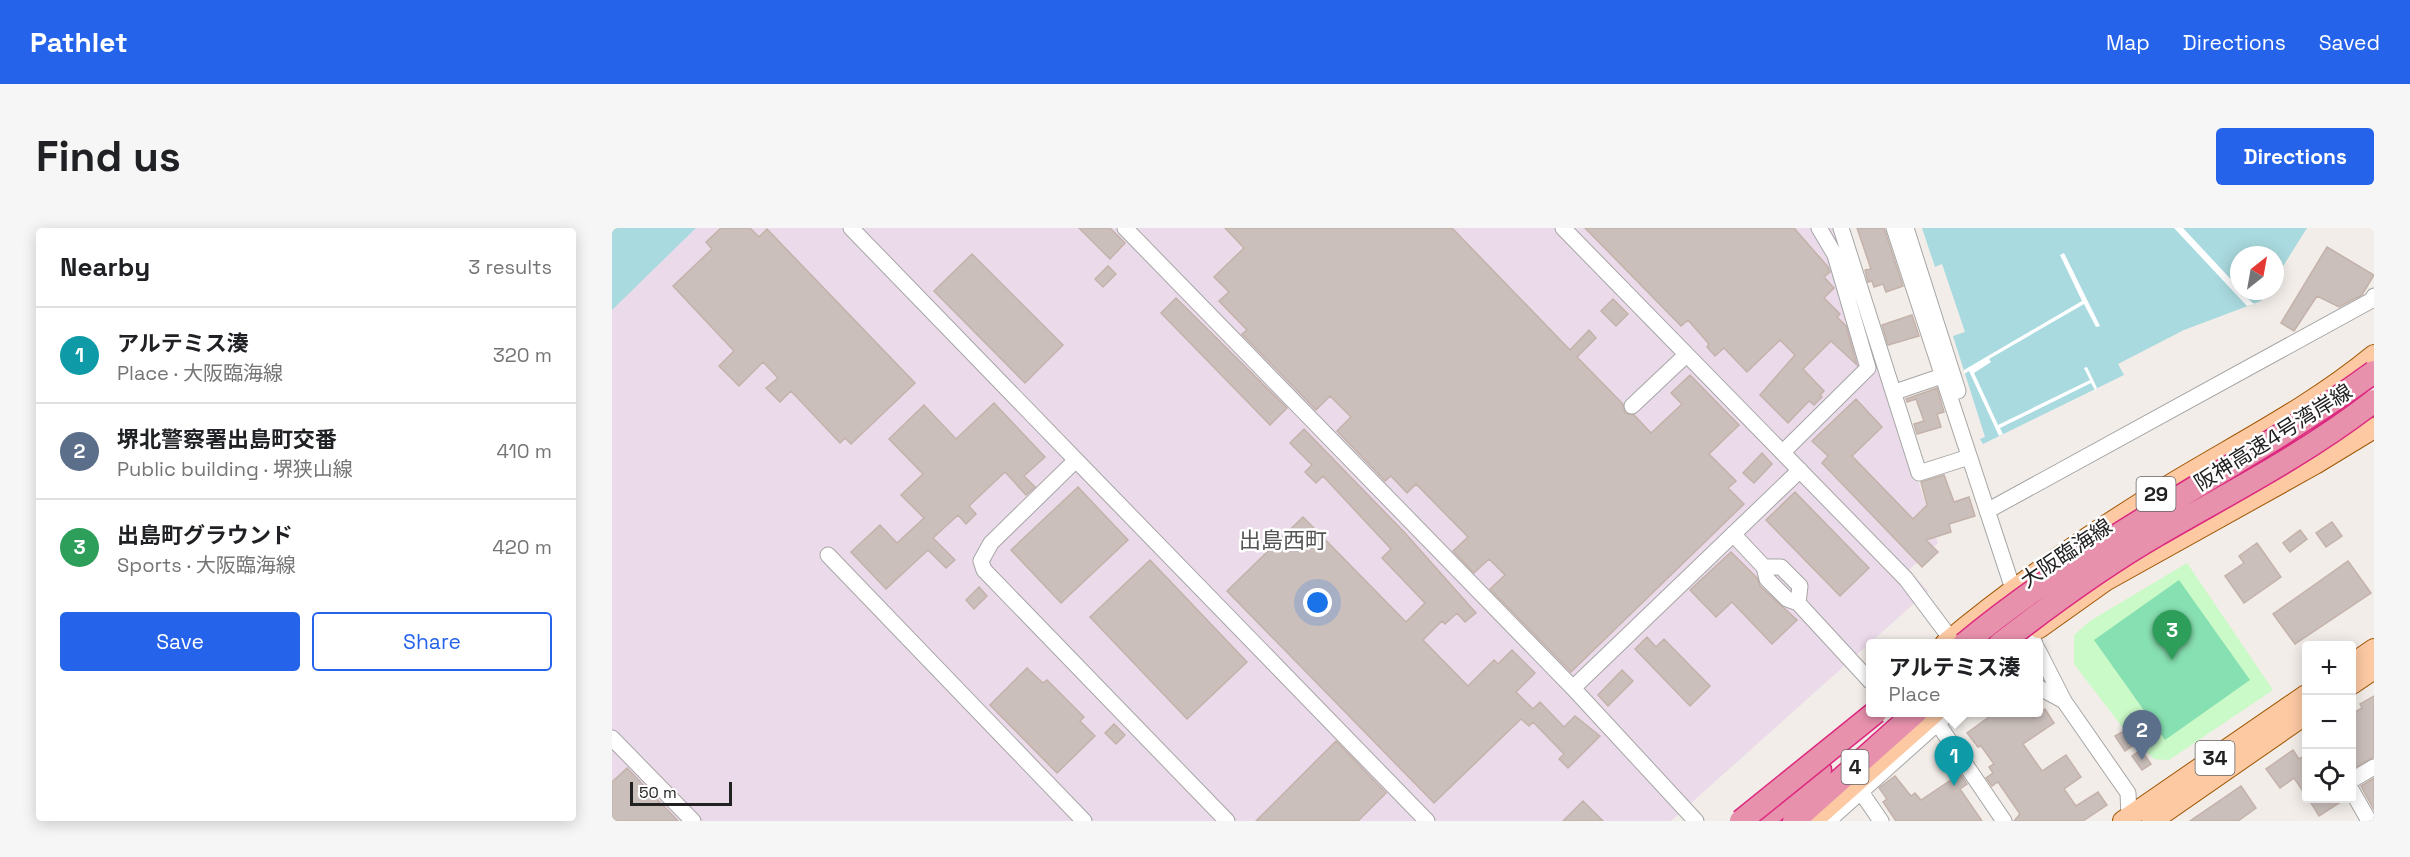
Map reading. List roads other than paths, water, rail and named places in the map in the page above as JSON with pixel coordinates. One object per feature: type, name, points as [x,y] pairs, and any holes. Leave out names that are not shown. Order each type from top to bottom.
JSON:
[{"type":"highway","name":"阪神高速4号湾岸線","points":[[1958,639],[2085,554],[2325,408],[2374,372]]},
{"type":"highway","name":"阪神高速4号湾岸線","points":[[2007,639],[2094,575],[2157,535],[2282,465],[2374,402]]},
{"type":"highway","points":[[1741,821],[1870,717]]},
{"type":"highway","name":"4","points":[[1763,821],[1878,717]]},
{"type":"highway","name":"4","points":[[1794,821],[1910,717]]},
{"type":"main road","name":"大阪臨海線","points":[[1957,639],[2013,589],[2168,486],[2323,393],[2374,354]]},
{"type":"main road","name":"29","points":[[2035,639],[2105,581],[2374,429]]},
{"type":"main road","points":[[2356,661],[2374,649]]},
{"type":"main road","points":[[2356,681],[2374,669]]},
{"type":"main road","name":"34","points":[[2128,820],[2302,698]]},
{"type":"main road","points":[[1749,821],[1866,712]]},
{"type":"main road","points":[[1812,821],[1936,718]]},
{"type":"main road","name":"34","points":[[2152,821],[2302,718]]},
{"type":"street","points":[[850,228],[1427,821]]},
{"type":"street","points":[[1125,228],[1573,688],[1696,821]]},
{"type":"street","points":[[1563,228],[1906,579],[1952,639]]},
{"type":"street","points":[[1783,452],[1868,368],[1835,255],[1819,228]]},
{"type":"street","points":[[1841,228],[1919,473],[1973,453]]},
{"type":"street","points":[[1894,228],[1942,376],[1973,453]]},
{"type":"street","points":[[1906,228],[1973,453],[1987,511],[2029,639]]},
{"type":"street","points":[[1987,511],[2372,300],[2374,296]]},
{"type":"street","points":[[1632,406],[1686,355]]},
{"type":"street","points":[[1895,392],[1942,376]]},
{"type":"street","points":[[1076,460],[991,543],[981,561],[984,570],[1227,821]]},
{"type":"street","points":[[1573,688],[1800,470]]},
{"type":"street","points":[[1733,534],[1764,567],[1781,567],[1800,586],[1798,603],[1866,677]]},
{"type":"street","points":[[828,555],[1084,821]]},
{"type":"street","points":[[2043,665],[2064,701],[2128,793],[2128,820]]},
{"type":"street","points":[[2043,690],[2064,701]]},
{"type":"street","points":[[1828,821],[1936,718],[2004,821]]},
{"type":"street","points":[[612,738],[693,821]]},
{"type":"street","points":[[2356,778],[2374,767]]},
{"type":"street","points":[[1860,792],[1881,821]]},
{"type":"street","points":[[2356,798],[2368,821]]},
{"type":"water","points":[[612,228],[696,228],[612,310]]},
{"type":"water","points":[[1922,228],[2307,228],[2284,265],[2284,246],[2230,246],[2230,300],[2261,301],[2184,330],[2118,364],[2124,375],[1983,444],[1980,439],[1985,437],[1953,336],[1965,332],[1942,264],[1935,267]]},
{"type":"place","name":"出島町グラウンド","points":[[2172,660]]},
{"type":"place","name":"堺北警察署出島町交番","points":[[2142,760]]},
{"type":"place","name":"アルテミス湊","points":[[1954,786]]},
{"type":"district","name":"出島西町","points":[[1283,540]]}]
